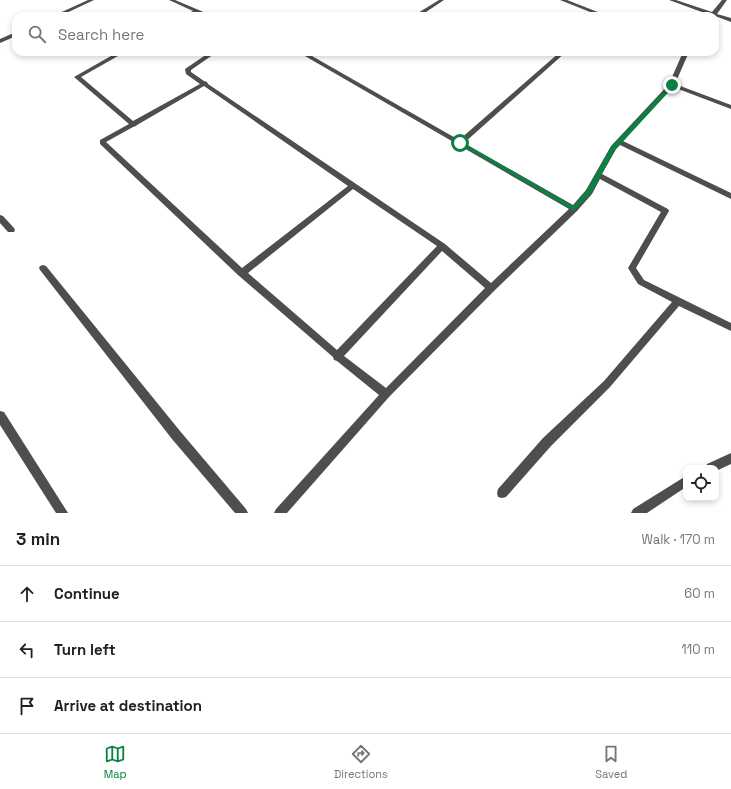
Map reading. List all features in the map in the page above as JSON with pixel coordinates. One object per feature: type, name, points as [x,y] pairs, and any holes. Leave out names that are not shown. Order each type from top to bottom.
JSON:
[{"type":"street","points":[[171,0],[201,12]]},
{"type":"street","points":[[422,12],[442,0]]},
{"type":"street","points":[[562,0],[594,12]]},
{"type":"street","points":[[671,0],[705,12]]},
{"type":"street","points":[[715,12],[725,0]]},
{"type":"street","points":[[65,12],[88,1]]},
{"type":"street","points":[[719,17],[731,20]]},
{"type":"street","points":[[0,41],[12,36]]},
{"type":"street","points":[[115,56],[77,77],[134,125]]},
{"type":"street","points":[[208,56],[188,69],[188,73],[205,83],[442,246],[492,288]]},
{"type":"street","points":[[308,56],[574,209]]},
{"type":"street","points":[[460,143],[558,56]]},
{"type":"street","points":[[280,513],[386,394],[492,288],[574,209],[589,192],[614,148],[672,85],[684,56]]},
{"type":"street","points":[[205,83],[102,142],[242,273],[337,357],[386,394]]},
{"type":"street","points":[[672,85],[731,107]]},
{"type":"street","points":[[619,142],[731,196]]},
{"type":"street","points":[[599,175],[665,211],[632,268],[640,282],[731,327]]},
{"type":"street","points":[[242,273],[354,185]]},
{"type":"street","points":[[0,218],[11,230]]},
{"type":"street","points":[[337,357],[442,246]]},
{"type":"street","points":[[43,268],[176,436],[242,513]]},
{"type":"street","points":[[502,493],[547,442],[607,384],[678,301]]},
{"type":"street","points":[[0,416],[62,513]]},
{"type":"street","points":[[717,465],[731,458]]},
{"type":"street","points":[[637,513],[683,483]]},
{"type":"route","points":[[460,143],[574,209],[589,192],[614,148],[672,85]]}]
